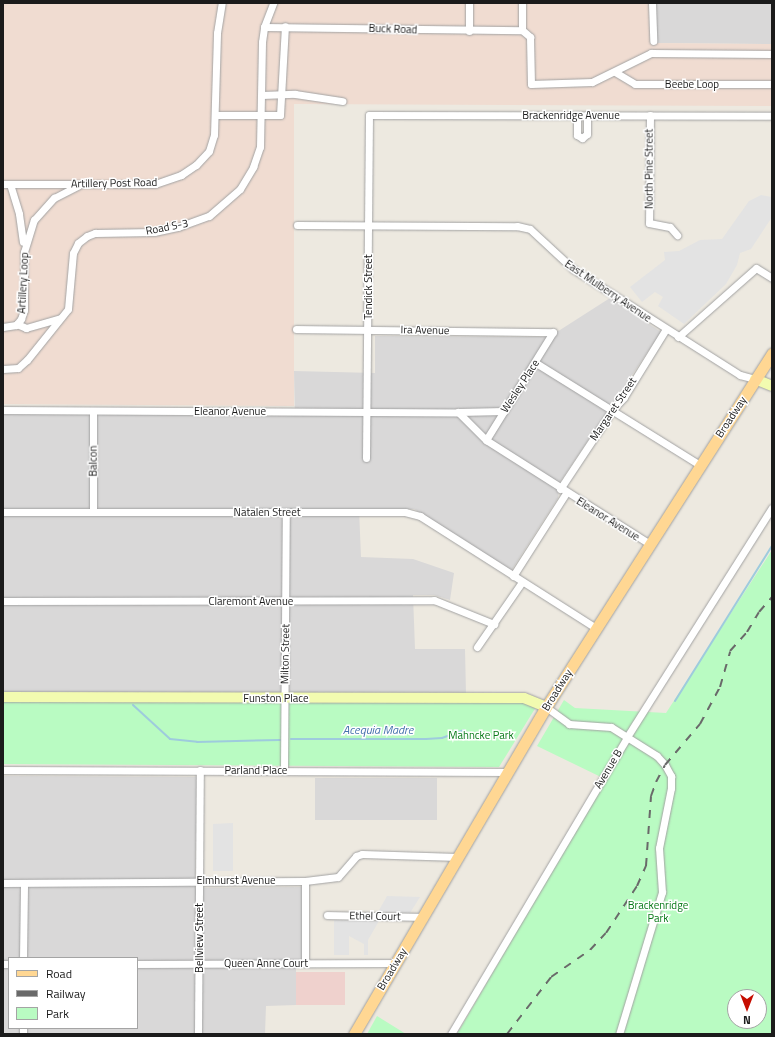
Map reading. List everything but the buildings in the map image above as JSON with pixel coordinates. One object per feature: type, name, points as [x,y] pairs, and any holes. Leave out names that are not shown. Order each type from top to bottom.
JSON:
[{"type":"main road","name":"Broadway","points":[[359,1031],[395,963],[546,707],[772,354]]},
{"type":"street","name":"Artillery Post Road","points":[[5,184],[155,184],[181,175],[196,165],[209,151],[214,135],[217,33],[222,3]]},
{"type":"street","name":"Road S-3","points":[[3,369],[18,368],[27,360],[61,318],[70,304],[73,256],[78,243],[95,233],[154,232],[178,227],[216,211],[240,189],[253,167],[260,147],[264,27],[273,3]]},
{"type":"street","points":[[469,3],[469,31]]},
{"type":"street","points":[[522,3],[522,30],[530,37],[531,84],[579,84],[615,72],[651,53],[772,54]]},
{"type":"street","points":[[652,3],[653,41]]},
{"type":"street","points":[[215,115],[280,115],[283,94],[285,26]]},
{"type":"street","name":"Buck Road","points":[[264,27],[285,26],[469,31],[522,30]]},
{"type":"street","name":"Beebe Loop","points":[[615,72],[635,84],[772,84]]},
{"type":"street","points":[[262,95],[283,94],[342,101]]},
{"type":"street","name":"Brackenridge Avenue","points":[[369,115],[772,116]]},
{"type":"street","name":"Tendick Street","points":[[366,458],[369,115]]},
{"type":"street","points":[[577,115],[577,135],[582,138],[588,134],[587,115]]},
{"type":"street","name":"North Pine Street","points":[[650,115],[649,223],[670,227],[677,235]]},
{"type":"street","points":[[5,184],[22,231],[24,252]]},
{"type":"street","name":"Artillery Loop","points":[[3,327],[17,324],[24,310],[24,252],[28,234],[38,213],[60,193],[85,184]]},
{"type":"street","name":"East Mulberry Avenue","points":[[297,225],[517,226],[530,229],[548,242],[566,264],[678,337],[740,374],[772,386]]},
{"type":"street","points":[[678,337],[756,268],[772,278]]},
{"type":"street","points":[[17,324],[26,328],[61,318]]},
{"type":"street","name":"Margaret Street","points":[[513,576],[613,409],[624,397],[666,329]]},
{"type":"street","name":"Ira Avenue","points":[[296,330],[554,332]]},
{"type":"street","name":"Wesley Place","points":[[486,440],[536,363],[554,332]]},
{"type":"street","points":[[536,363],[613,409],[700,465]]},
{"type":"street","name":"Eleanor Avenue","points":[[3,410],[504,411]]},
{"type":"street","name":"Balcon","points":[[93,411],[93,512]]},
{"type":"street","name":"Eleanor Avenue","points":[[458,412],[486,440],[563,491],[650,544]]},
{"type":"street","name":"Avenue B","points":[[451,1034],[627,737],[772,508]]},
{"type":"street","name":"Natalen Street","points":[[3,512],[390,512],[420,516],[522,582]]},
{"type":"street","name":"Milton Street","points":[[284,771],[286,513]]},
{"type":"street","points":[[477,647],[522,582],[596,628]]},
{"type":"street","name":"Claremont Avenue","points":[[3,601],[434,600],[494,624]]},
{"type":"street","name":"Funston Place","points":[[3,698],[524,698],[546,707]]},
{"type":"street","points":[[546,707],[569,724],[578,726],[604,725],[627,737],[648,749],[665,765],[671,776],[671,788],[658,848],[662,892],[619,1034]]},
{"type":"street","name":"Parland Place","points":[[3,770],[508,772]]},
{"type":"street","name":"Bellview Street","points":[[198,1034],[200,770]]},
{"type":"street","name":"Elmhurst Avenue","points":[[3,883],[199,880],[305,881],[338,877],[356,856],[362,854],[458,857]]},
{"type":"street","points":[[305,881],[305,963]]},
{"type":"street","points":[[23,957],[24,883]]},
{"type":"street","name":"Ethel Court","points":[[328,915],[423,917]]},
{"type":"street","name":"Queen Anne Court","points":[[138,964],[395,963]]},
{"type":"shaded area","points":[[3,3],[650,3],[650,43],[772,44],[772,106],[294,104],[294,406],[3,404]]},
{"type":"shaded area","points":[[656,3],[772,3],[772,44],[656,43]]},
{"type":"shaded area","points":[[761,195],[772,197],[772,217],[751,249],[740,253],[737,265],[726,284],[684,324],[658,306],[663,297],[655,292],[642,302],[630,287],[665,260],[664,252],[679,251],[700,240],[722,239],[749,201]]},
{"type":"shaded area","points":[[610,298],[661,332],[560,482],[558,498],[511,571],[414,509],[359,509],[361,557],[413,559],[454,573],[450,600],[434,595],[413,595],[415,649],[465,649],[466,694],[3,693],[3,414],[295,416],[294,371],[375,373],[375,336],[545,337],[560,330]]},
{"type":"shaded area","points":[[3,776],[197,777],[195,888],[303,887],[302,960],[296,961],[296,1005],[266,1006],[265,1034],[3,1034]]},
{"type":"shaded area","points":[[315,778],[437,778],[437,820],[315,820]]},
{"type":"shaded area","points":[[233,823],[233,871],[213,871],[213,824]]},
{"type":"shaded area","points":[[387,896],[420,897],[410,913],[378,912]]},
{"type":"shaded area","points":[[334,920],[379,921],[368,940],[368,955],[364,955],[364,944],[349,936],[349,955],[334,955]]},
{"type":"shaded area","points":[[296,972],[345,972],[345,1005],[296,1005]]},
{"type":"green space","name":"Brackenridge Park","points":[[772,550],[772,1034],[457,1034],[605,779],[537,746],[564,700],[575,708],[666,713]]},
{"type":"green space","name":"Mahncke Park","points":[[3,702],[525,703],[536,707],[499,767],[3,764]]},
{"type":"green space","points":[[377,1016],[406,1034],[367,1034]]},
{"type":"waterway","points":[[675,701],[772,546]]},
{"type":"waterway","name":"Acequia Madre","points":[[133,705],[170,739],[197,742],[280,740]]},
{"type":"waterway","name":"Acequia Madre","points":[[291,739],[426,739],[442,738],[464,730]]},
{"type":"railway","points":[[507,1034],[551,977],[590,950],[606,933],[637,886],[646,866],[651,796],[656,782],[665,765],[700,724],[720,687],[730,651],[747,632],[759,612],[772,597]]}]
